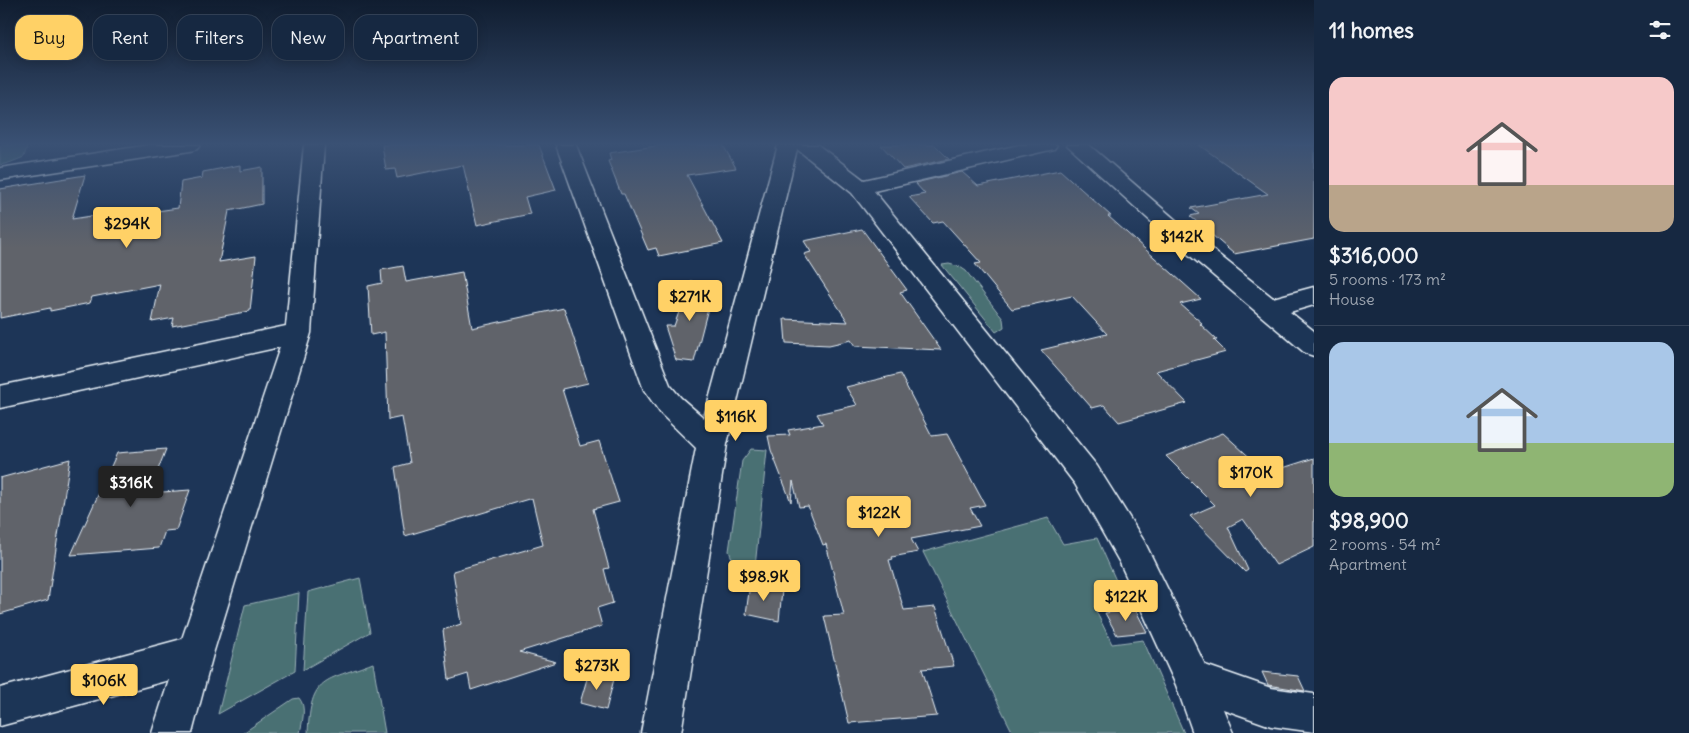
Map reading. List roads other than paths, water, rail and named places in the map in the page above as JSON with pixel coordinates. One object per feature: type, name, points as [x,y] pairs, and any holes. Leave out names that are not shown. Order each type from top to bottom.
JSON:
[{"type":"street","points":[[172,733],[194,654],[298,333],[311,179]]},
{"type":"street","points":[[579,179],[658,390],[671,406],[712,444]]},
{"type":"street","points":[[660,733],[712,444],[779,179]]},
{"type":"street","points":[[849,179],[860,188],[1086,475],[1132,552],[1192,679],[1214,733]]},
{"type":"street","points":[[860,188],[898,179]]},
{"type":"street","points":[[1117,179],[1267,309],[1314,346]]},
{"type":"street","points":[[1267,309],[1314,296]]},
{"type":"street","points":[[0,397],[298,333]]},
{"type":"street","points":[[0,707],[194,654]]},
{"type":"street","points":[[1192,679],[1271,707],[1314,713]]}]
